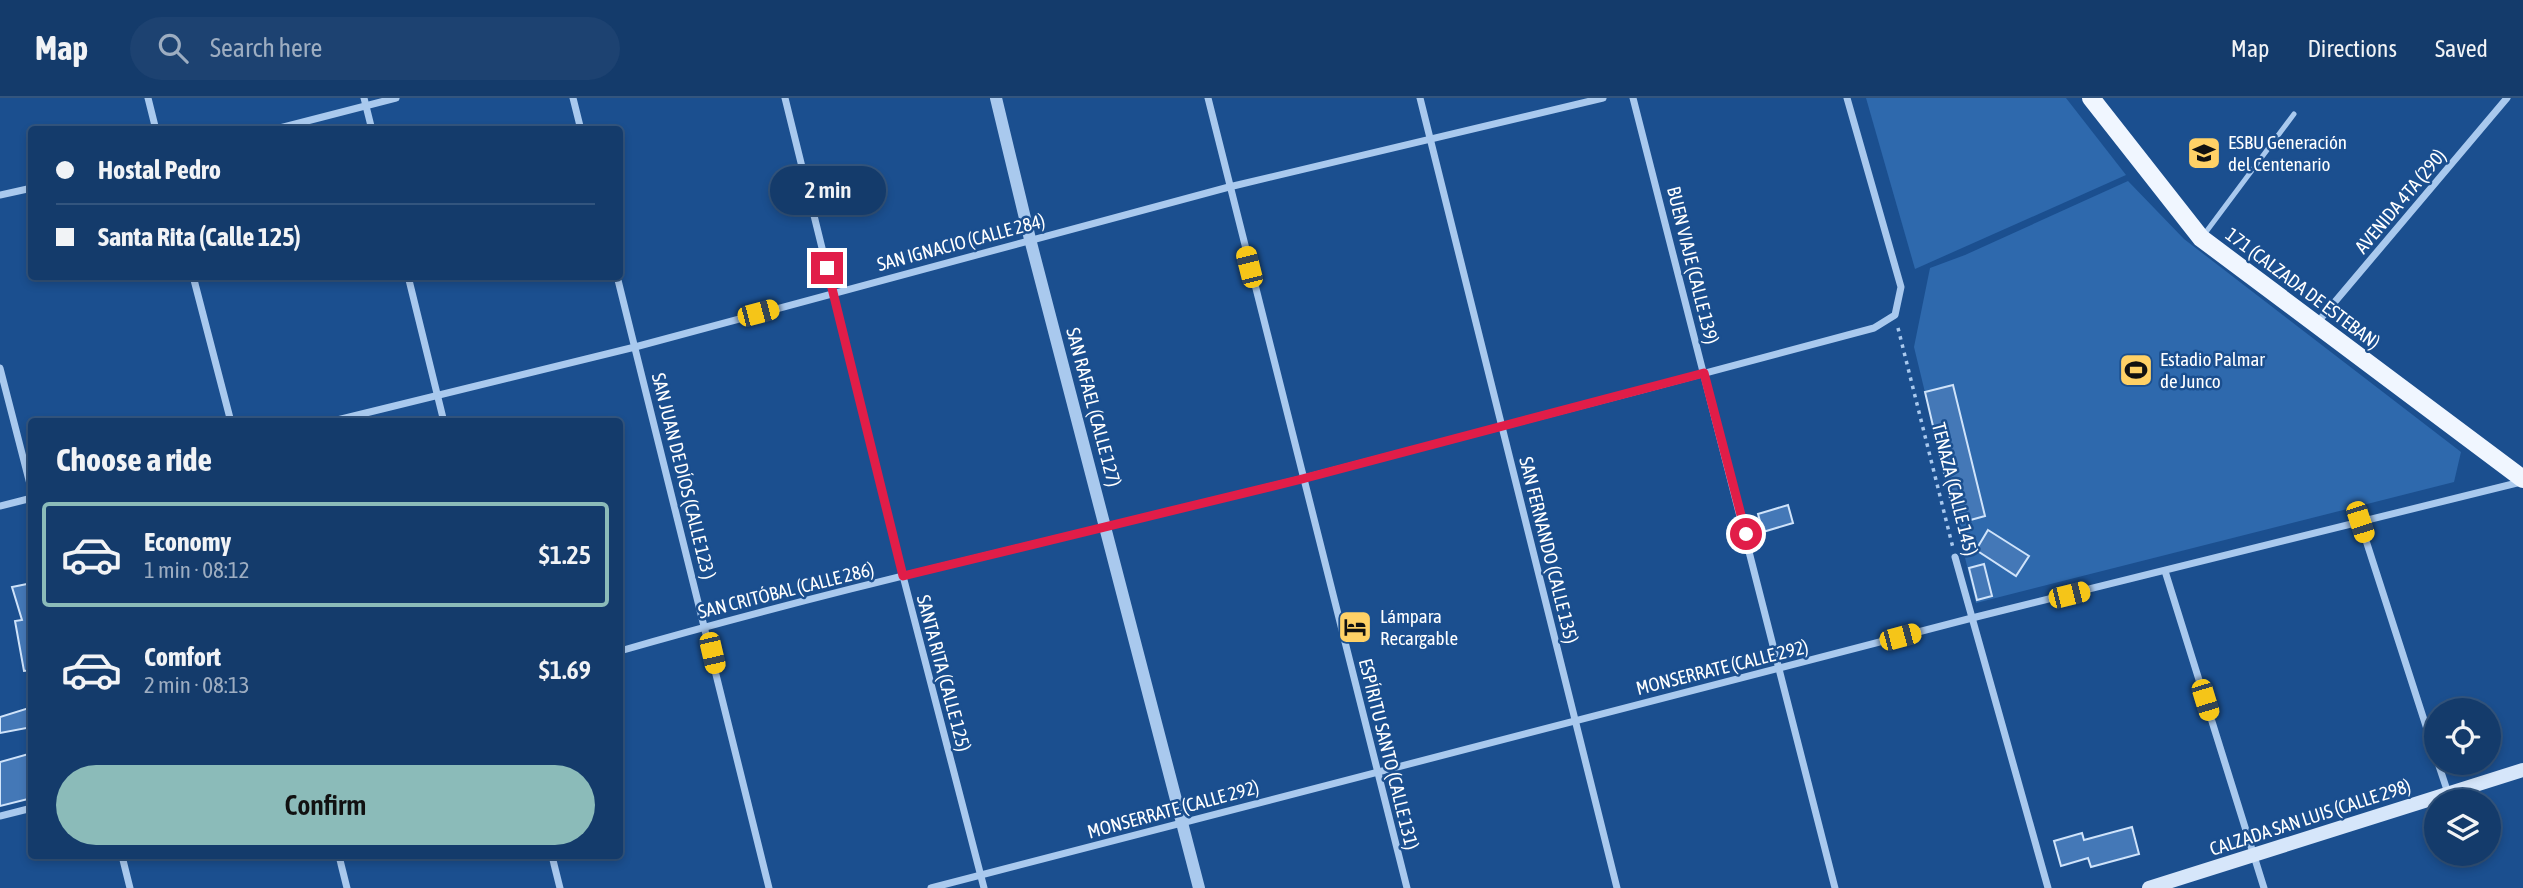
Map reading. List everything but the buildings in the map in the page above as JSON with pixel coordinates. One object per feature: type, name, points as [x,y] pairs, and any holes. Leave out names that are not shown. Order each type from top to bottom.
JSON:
[{"type":"main road","name":"171 (CALZADA DE ESTEBAN)","points":[[2091,98],[2201,239],[2523,480]]},
{"type":"main road","name":"CALZADA SAN LUIS (CALLE 298)","points":[[2461,789],[2523,770]]},
{"type":"main road","name":"CALZADA SAN LUIS (CALLE 298)","points":[[2149,888],[2424,801]]},
{"type":"street","points":[[148,98],[155,126]]},
{"type":"street","points":[[285,126],[365,102],[396,98]]},
{"type":"street","points":[[573,98],[579,126]]},
{"type":"street","name":"SANTA RITA (CALLE 125)","points":[[785,98],[903,576],[984,888]]},
{"type":"street","name":"SAN RAFAEL (CALLE 127)","points":[[996,98],[1030,239],[1199,888]]},
{"type":"street","name":"ESPÍRITU SANTO (CALLE 131)","points":[[1208,98],[1406,888]]},
{"type":"street","name":"SAN FERNANDO (CALLE 135)","points":[[1420,98],[1617,888]]},
{"type":"street","name":"SAN IGNACIO (CALLE 284)","points":[[344,418],[635,347],[1229,187],[1603,98]]},
{"type":"street","name":"BUEN VIAJE (CALLE 139)","points":[[1633,98],[1835,888]]},
{"type":"street","points":[[1847,98],[1901,287],[1895,316]]},
{"type":"street","name":"AVENIDA 4TA (290)","points":[[2317,324],[2507,98]]},
{"type":"street","points":[[365,102],[371,126]]},
{"type":"street","points":[[0,195],[28,189]]},
{"type":"street","points":[[195,280],[230,418]]},
{"type":"street","points":[[409,280],[443,418]]},
{"type":"street","name":"SAN JUAN DE DÍOS (CALLE 123 )","points":[[618,280],[769,888]]},
{"type":"street","name":"SAN CRITÓBAL (CALLE 286)","points":[[623,650],[705,626],[903,576],[1302,479],[1874,328],[1895,316]]},
{"type":"street","points":[[0,368],[28,476]]},
{"type":"street","name":"MONSERRATE (CALLE 292)","points":[[931,888],[1972,618],[2523,480]]},
{"type":"street","points":[[0,506],[28,499]]},
{"type":"street","points":[[2360,522],[2424,720]]},
{"type":"street","name":"TENAZA (CALLE 145)","points":[[1955,557],[2049,888]]},
{"type":"street","points":[[2165,571],[2264,888]]},
{"type":"street","points":[[0,816],[28,809]]},
{"type":"street","points":[[123,859],[130,888]]},
{"type":"street","points":[[340,859],[347,888]]},
{"type":"street","points":[[553,859],[560,888]]},
{"type":"lane","points":[[2201,239],[2294,114]]},
{"type":"path","name":"TENAZA (CALLE 145)","points":[[1895,316],[1955,557]]},
{"type":"shaded area","points":[[1866,98],[2066,98],[2126,175],[1915,269]]},
{"type":"shaded area","name":"Estadio Palmar de Junco","points":[[2128,181],[2184,239],[2461,452],[2454,482],[1976,603],[1914,347],[1930,268],[1965,255]]},
{"type":"place","name":"ESBU Generación del Centenario","points":[[2204,153]]},
{"type":"place","name":"Estadio Palmar de Junco","points":[[2136,370]]},
{"type":"place","name":"Lámpara Recargable","points":[[1355,627]]},
{"type":"route","points":[[827,268],[903,576],[1302,479],[1704,373],[1746,534]]}]
